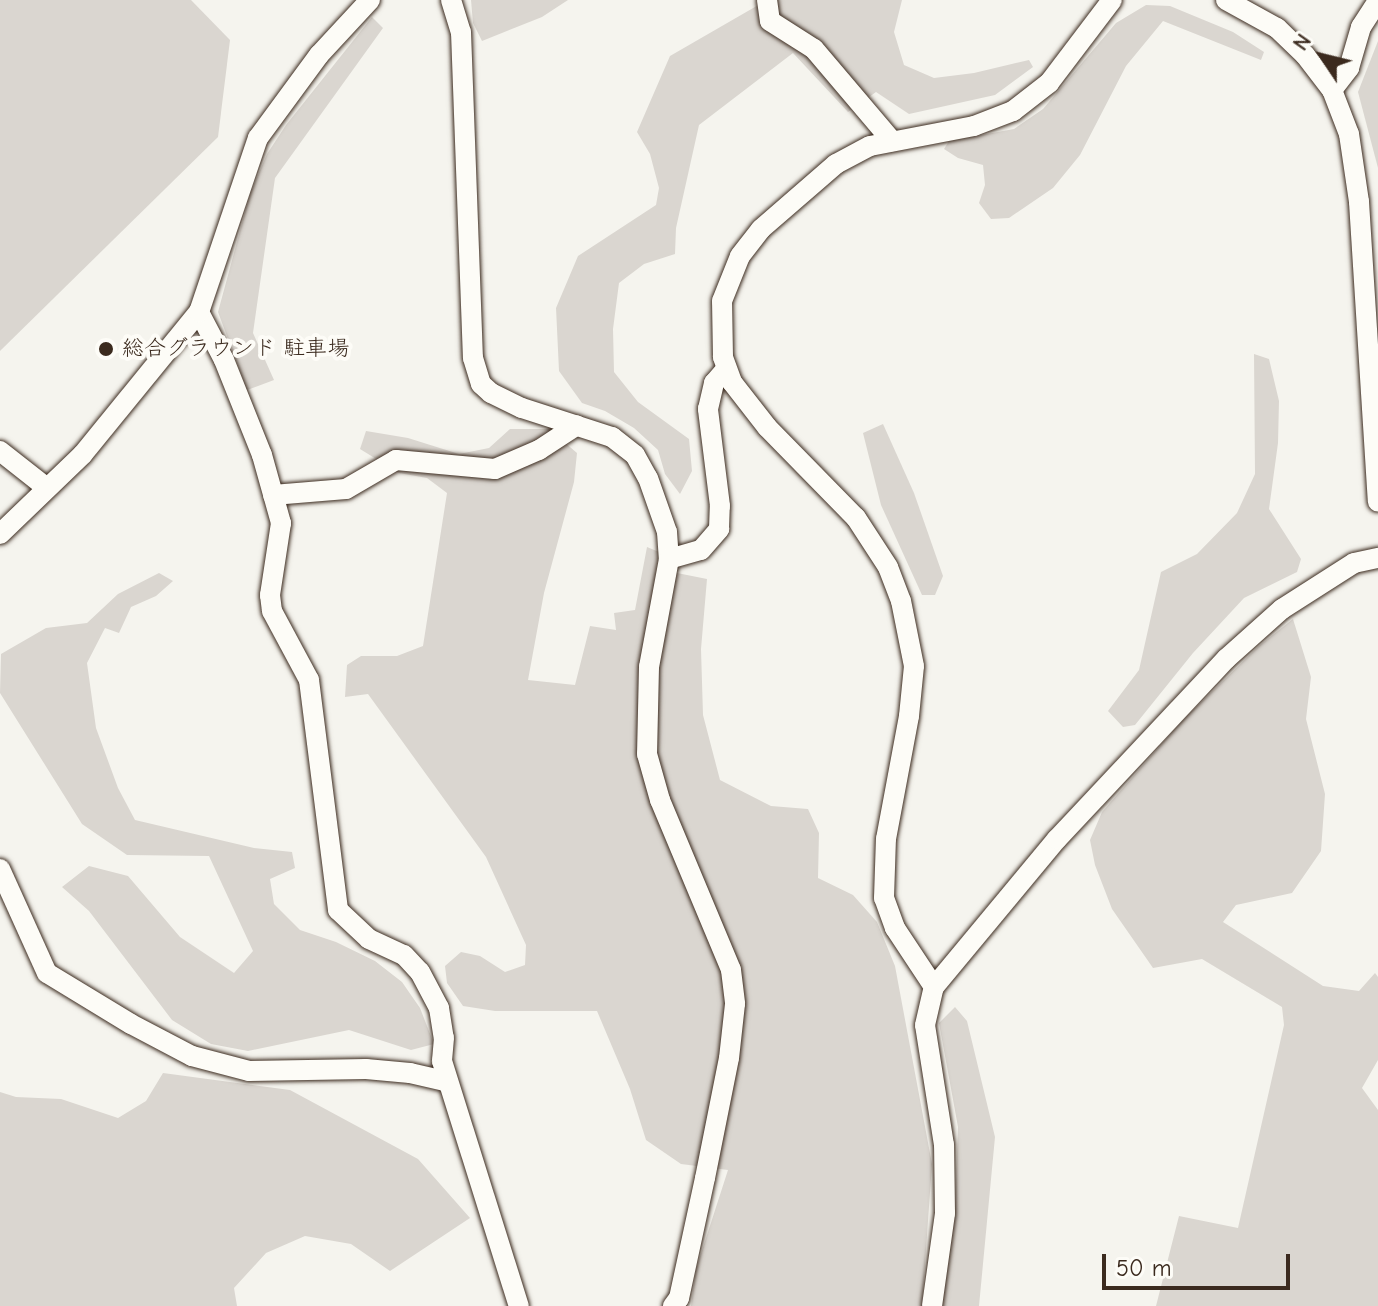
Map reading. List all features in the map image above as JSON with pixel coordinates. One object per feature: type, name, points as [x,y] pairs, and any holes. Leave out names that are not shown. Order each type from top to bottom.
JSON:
[{"type":"street","points":[[0,534],[83,454],[199,312],[258,138],[319,55],[370,0]]},
{"type":"street","points":[[451,0],[461,32],[473,358],[481,384],[491,393],[522,408],[612,437],[635,455],[648,478],[667,532],[669,559],[649,667],[647,754],[660,800],[731,970],[735,1004],[729,1058],[705,1178],[679,1298],[673,1306]]},
{"type":"street","points":[[767,0],[770,21],[814,49],[892,141]]},
{"type":"street","points":[[934,987],[895,928],[884,898],[886,839],[909,716],[914,666],[901,601],[888,567],[856,518],[767,427],[726,369],[720,333],[722,301],[740,256],[776,214],[836,164],[870,146],[996,120],[1031,100],[1049,83],[1112,0]]},
{"type":"street","points":[[1226,0],[1277,28],[1305,55],[1332,90],[1355,160],[1378,501]]},
{"type":"street","points":[[1332,90],[1349,68],[1361,27],[1378,1]]},
{"type":"street","points":[[199,312],[224,360],[262,455],[281,523],[270,595],[272,611],[309,680],[338,910],[356,930],[404,955],[420,972],[439,1008],[444,1038],[442,1061],[519,1306]]},
{"type":"street","points":[[669,559],[701,550],[719,529],[720,506],[708,409],[714,383],[726,369]]},
{"type":"street","points":[[273,495],[346,489],[396,460],[495,469],[539,450],[577,425]]},
{"type":"street","points":[[0,451],[47,488]]},
{"type":"street","points":[[932,1306],[945,1213],[944,1145],[925,1025],[934,987],[1057,839],[1226,659],[1282,609],[1354,563],[1378,558]]},
{"type":"street","points":[[0,869],[47,973],[131,1024],[192,1056],[249,1071],[366,1069],[410,1073],[448,1082]]},
{"type":"shaded area","points":[[0,0],[191,0],[230,40],[218,137],[0,351]]},
{"type":"shaded area","points":[[471,0],[568,0],[542,17],[482,41],[473,23]]},
{"type":"shaded area","points":[[767,0],[902,0],[894,32],[904,65],[934,78],[974,73],[1029,60],[1033,67],[995,95],[909,114],[876,92],[848,112],[793,53],[699,125],[676,228],[675,254],[644,264],[619,283],[613,329],[614,372],[638,402],[689,439],[692,471],[680,494],[665,474],[658,450],[634,428],[605,411],[582,403],[559,371],[556,308],[578,256],[656,205],[659,188],[650,154],[637,132],[670,56]]},
{"type":"shaded area","points":[[1146,5],[1170,6],[1233,32],[1264,52],[1261,60],[1163,21],[1126,66],[1080,155],[1053,188],[1009,218],[991,219],[979,203],[985,185],[983,165],[958,158],[944,149],[949,141],[1014,129],[1043,109],[1116,23]]},
{"type":"shaded area","points":[[372,17],[383,28],[275,178],[253,333],[274,380],[247,390],[218,312],[250,194],[267,154],[286,125]]},
{"type":"shaded area","points":[[1378,41],[1378,168],[1358,92]]},
{"type":"shaded area","points":[[1254,354],[1269,359],[1279,401],[1278,443],[1269,509],[1301,559],[1297,572],[1244,598],[1193,653],[1135,725],[1123,727],[1108,711],[1139,670],[1161,572],[1197,554],[1237,513],[1255,474]]},
{"type":"shaded area","points":[[883,424],[914,493],[943,576],[935,595],[922,595],[881,505],[863,433]]},
{"type":"shaded area","points":[[510,429],[549,429],[577,453],[574,482],[544,593],[528,680],[575,685],[590,626],[616,630],[614,613],[635,610],[647,547],[659,552],[657,569],[707,579],[701,649],[703,715],[720,780],[771,806],[808,809],[819,833],[818,878],[853,895],[877,922],[895,966],[932,1164],[922,1306],[691,1306],[696,1269],[728,1170],[681,1164],[646,1140],[630,1089],[597,1011],[495,1011],[463,1006],[447,983],[445,966],[461,952],[480,956],[505,972],[525,965],[526,945],[486,857],[368,694],[345,697],[347,665],[361,656],[397,656],[423,646],[447,493],[427,478],[399,473],[360,449],[366,431],[408,438],[459,454],[489,448]]},
{"type":"shaded area","points":[[159,573],[173,581],[156,596],[131,607],[119,633],[105,628],[87,663],[96,728],[118,788],[135,820],[254,848],[292,852],[295,868],[270,879],[274,904],[300,930],[336,942],[375,961],[402,982],[420,1008],[434,1044],[411,1050],[349,1030],[248,1051],[211,1044],[172,1020],[89,911],[62,887],[89,866],[128,876],[180,937],[234,973],[253,951],[209,856],[127,855],[82,824],[0,693],[1,654],[46,628],[87,623],[118,594]]},
{"type":"shaded area","points":[[1293,619],[1311,677],[1306,719],[1325,794],[1321,851],[1292,893],[1236,905],[1223,922],[1323,986],[1359,991],[1375,973],[1378,977],[1378,1060],[1362,1088],[1378,1110],[1378,1306],[1156,1306],[1179,1216],[1238,1228],[1284,1025],[1282,1007],[1202,959],[1153,968],[1112,909],[1095,865],[1090,840],[1102,812],[1182,721],[1259,646]]},
{"type":"shaded area","points":[[955,1007],[967,1021],[995,1137],[979,1306],[940,1306],[955,1208],[958,1127],[939,1023]]},
{"type":"shaded area","points":[[163,1073],[290,1090],[418,1159],[470,1218],[390,1271],[351,1244],[305,1236],[266,1253],[234,1288],[237,1306],[0,1306],[0,1092],[16,1097],[61,1099],[118,1118],[146,1101]]},
{"type":"place","name":"総合グラウンド 駐車場","points":[[106,349]]}]
